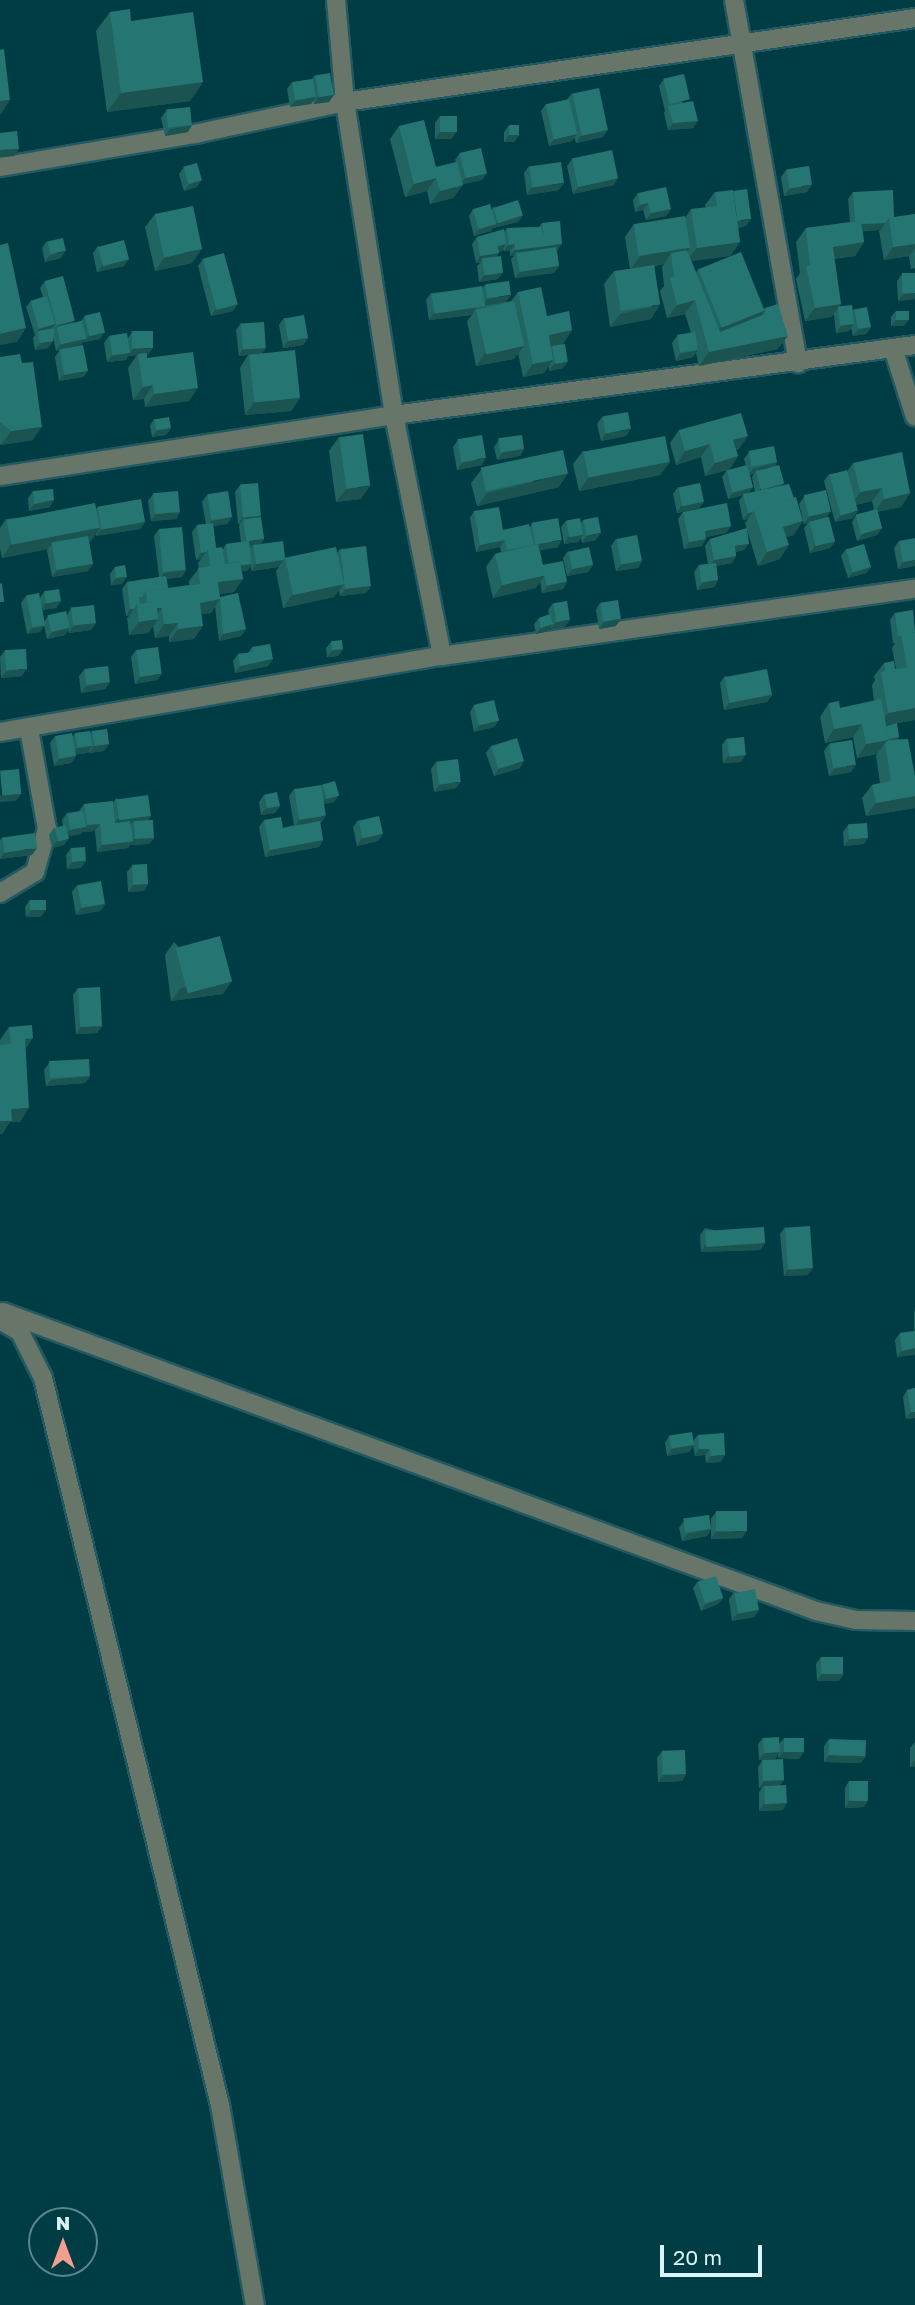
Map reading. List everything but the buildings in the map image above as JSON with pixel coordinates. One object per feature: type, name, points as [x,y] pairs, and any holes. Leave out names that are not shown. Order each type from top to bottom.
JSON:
[{"type":"street","points":[[336,0],[345,102],[394,415],[442,656]]},
{"type":"street","points":[[734,0],[738,41],[798,363]]},
{"type":"street","points":[[0,167],[195,134],[345,102],[738,41],[915,18]]},
{"type":"street","points":[[0,476],[394,415],[798,363],[915,345]]},
{"type":"street","points":[[893,348],[915,417]]},
{"type":"street","points":[[0,732],[442,656],[915,589]]},
{"type":"street","points":[[0,893],[35,873],[47,829],[29,729]]},
{"type":"street","points":[[0,1311],[816,1611],[856,1620],[915,1621]]},
{"type":"street","points":[[0,1320],[20,1332],[43,1378],[220,2105],[254,2305]]}]
